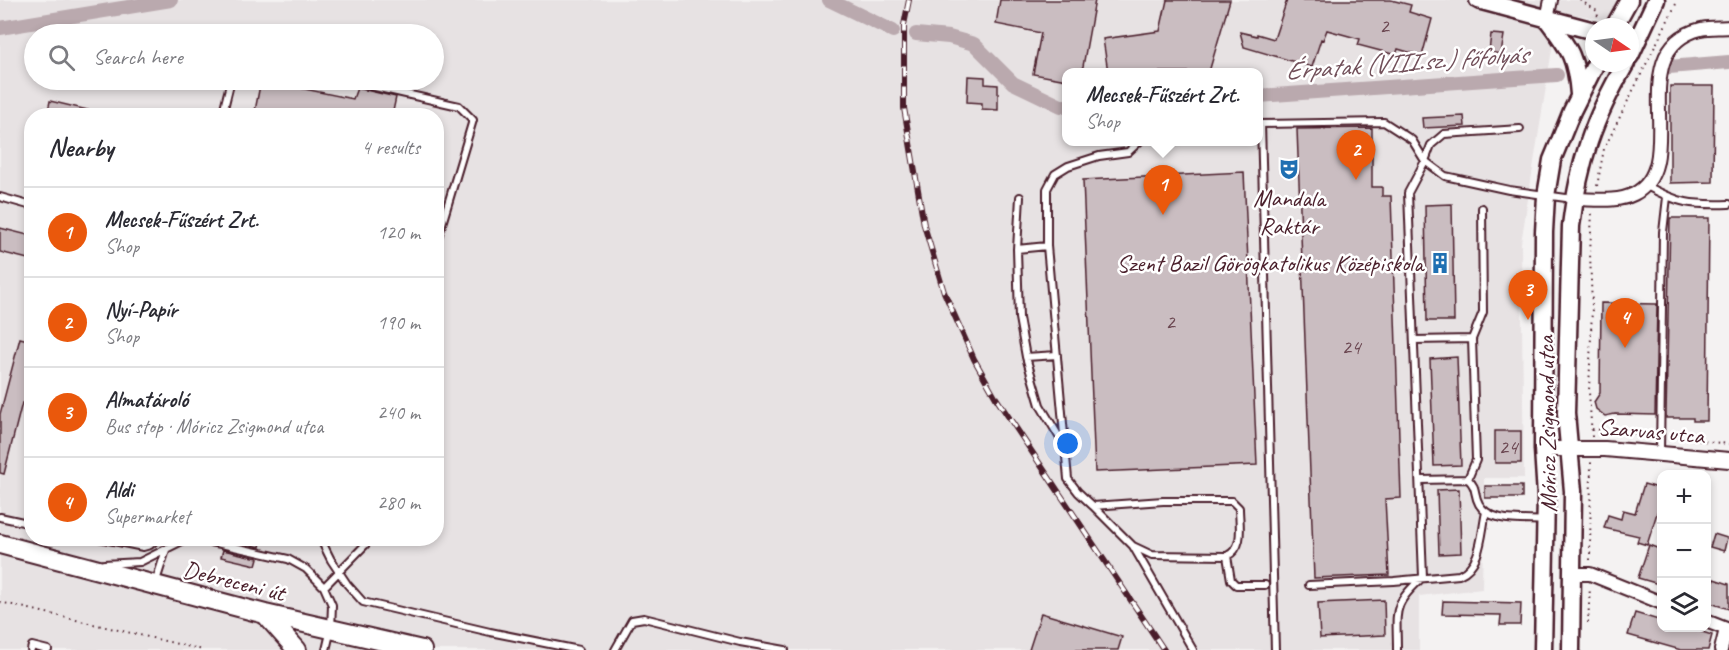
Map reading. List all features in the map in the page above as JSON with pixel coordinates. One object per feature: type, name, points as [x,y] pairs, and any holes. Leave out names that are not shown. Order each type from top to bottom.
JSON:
[{"type":"main road","points":[[1478,0],[1585,29]]},
{"type":"main road","points":[[1619,18],[1629,0]]},
{"type":"main road","points":[[1639,35],[1656,0]]},
{"type":"main road","points":[[1548,19],[1575,61],[1579,95]]},
{"type":"main road","name":"Móricz Zsigmond utca","points":[[1543,650],[1546,196],[1552,160],[1591,72]]},
{"type":"main road","name":"Móricz Zsigmond utca","points":[[1571,650],[1573,491],[1566,413],[1569,278],[1574,199],[1588,140],[1601,107],[1621,72]]},
{"type":"main road","name":"Debreceni út","points":[[0,544],[265,614],[422,650]]},
{"type":"main road","points":[[265,614],[297,650]]},
{"type":"main road","points":[[369,650],[386,641]]},
{"type":"street","points":[[1548,19],[1551,0]]},
{"type":"street","points":[[1574,199],[1608,200],[1634,194],[1645,185],[1652,175],[1657,160],[1660,78],[1663,61],[1671,47],[1685,36],[1702,29],[1729,27]]},
{"type":"street","name":"Szarvas utca","points":[[1543,449],[1592,448],[1729,460]]},
{"type":"street","points":[[1572,574],[1590,574],[1657,601]]},
{"type":"street","points":[[1711,623],[1728,630],[1721,650]]},
{"type":"lane","points":[[224,108],[228,90]]},
{"type":"lane","points":[[388,90],[459,106],[473,120],[444,217]]},
{"type":"lane","points":[[1263,124],[1384,122],[1412,140],[1425,161],[1445,176],[1509,190],[1574,199]]},
{"type":"lane","points":[[1397,650],[1397,607],[1405,593],[1423,577],[1408,193],[1431,145],[1444,135],[1520,129]]},
{"type":"lane","points":[[1134,146],[1128,152],[1099,156],[1068,166],[1055,174],[1047,189],[1047,246],[1068,479],[1078,492],[1133,546],[1193,650]]},
{"type":"lane","points":[[1261,146],[1275,650]]},
{"type":"lane","points":[[1645,185],[1667,197],[1692,204],[1729,204]]},
{"type":"lane","points":[[0,197],[24,204]]},
{"type":"lane","points":[[1020,197],[1017,249],[1018,318],[1026,357],[1040,405],[1066,448]]},
{"type":"lane","points":[[1660,453],[1663,231],[1667,197]]},
{"type":"lane","points":[[1468,478],[1476,460],[1472,339],[1483,312],[1482,208]]},
{"type":"lane","points":[[1017,249],[1047,246]]},
{"type":"lane","points":[[1414,340],[1472,339]]},
{"type":"lane","points":[[1026,357],[1057,355]]},
{"type":"lane","points":[[1421,480],[1468,478]]},
{"type":"lane","points":[[1468,478],[1474,485],[1478,503],[1486,512],[1497,518],[1545,521]]},
{"type":"lane","points":[[1093,506],[1163,501],[1232,501],[1239,508],[1239,545],[1227,556],[1152,555],[1133,546]]},
{"type":"lane","points":[[1309,585],[1459,575],[1474,564],[1486,512]]},
{"type":"lane","points":[[0,517],[24,522]]},
{"type":"lane","points":[[85,566],[140,562],[170,546]]},
{"type":"lane","points":[[230,546],[288,559],[306,568],[324,586],[332,605],[331,629],[326,650]]},
{"type":"lane","points":[[324,546],[338,572],[363,602],[579,650]]},
{"type":"lane","points":[[324,586],[364,546]]},
{"type":"lane","points":[[155,586],[166,550]]},
{"type":"lane","points":[[1227,556],[1231,580],[1236,585],[1265,585]]},
{"type":"lane","points":[[615,650],[632,620],[644,618],[740,642],[785,650]]},
{"type":"lane","points":[[31,650],[32,646],[48,650]]},
{"type":"path","points":[[1587,628],[1592,448],[1589,392],[1593,277],[1590,253],[1594,199],[1604,149],[1678,0]]},
{"type":"path","points":[[1597,184],[1602,186]]},
{"type":"path","points":[[0,602],[203,650]]},
{"type":"shaded area","points":[[0,0],[1619,0],[1610,18],[1558,12],[1521,243],[1524,478],[1484,478],[1482,589],[1419,596],[1419,650],[0,650]]},
{"type":"building","points":[[1000,0],[1095,0],[1083,68],[1062,68],[1062,79],[1033,74],[1041,33],[996,24]]},
{"type":"building","points":[[1167,0],[1230,0],[1210,68],[1107,68],[1103,39],[1160,31]]},
{"type":"building","points":[[1287,0],[1391,0],[1411,5],[1409,12],[1432,19],[1422,56],[1398,49],[1396,55],[1358,45],[1360,39],[1327,30],[1323,40],[1321,39],[1312,67],[1244,47],[1240,32],[1274,39]]},
{"type":"building","points":[[1491,34],[1504,35],[1501,54],[1489,52]]},
{"type":"building","points":[[968,76],[985,77],[985,84],[998,85],[998,110],[982,109],[982,103],[967,102]]},
{"type":"building","points":[[1670,86],[1714,86],[1713,182],[1670,183]]},
{"type":"building","points":[[259,90],[309,90],[353,99],[356,90],[366,90],[396,97],[394,108],[256,108]]},
{"type":"building","points":[[50,101],[79,108],[49,108]]},
{"type":"building","points":[[1464,116],[1465,126],[1423,128],[1422,118]]},
{"type":"building","points":[[1372,128],[1372,187],[1382,187],[1382,196],[1391,196],[1401,498],[1385,499],[1389,575],[1314,578],[1297,129]]},
{"type":"building","points":[[1244,172],[1257,465],[1095,472],[1083,180]]},
{"type":"building","name":"Szent Bazil Görögkatolikus Középiskola","points":[[1452,204],[1454,321],[1427,321],[1425,205]]},
{"type":"building","points":[[1670,218],[1709,218],[1707,421],[1693,421],[1693,418],[1666,418]]},
{"type":"building","points":[[0,228],[24,234],[24,258],[0,252]]},
{"type":"building","points":[[1601,303],[1657,304],[1655,415],[1605,416],[1596,409],[1594,402],[1600,393]]},
{"type":"building","points":[[20,338],[24,339],[24,404],[22,403],[4,474],[0,473],[0,414]]},
{"type":"building","points":[[1457,357],[1461,465],[1434,466],[1430,359]]},
{"type":"building","points":[[1495,431],[1521,431],[1521,463],[1495,463]]},
{"type":"building","points":[[1644,484],[1657,488],[1657,513],[1647,545],[1637,542],[1639,536],[1604,528],[1608,515],[1621,519],[1623,510],[1635,513]]},
{"type":"building","points":[[1485,486],[1522,486],[1522,498],[1485,498]]},
{"type":"building","points":[[1459,489],[1461,553],[1439,554],[1437,490]]},
{"type":"building","points":[[1714,534],[1727,538],[1724,551],[1711,547]]},
{"type":"building","points":[[1649,545],[1657,548],[1657,584],[1638,578]]},
{"type":"building","points":[[223,550],[258,558],[256,565],[221,557]]},
{"type":"building","points":[[1714,579],[1729,584],[1729,609],[1711,603]]},
{"type":"building","points":[[1384,600],[1385,635],[1320,638],[1318,603]]},
{"type":"building","points":[[1443,601],[1521,603],[1520,625],[1500,625],[1501,615],[1442,614]]},
{"type":"building","points":[[1041,613],[1122,637],[1118,650],[1029,650]]},
{"type":"building","points":[[1635,613],[1657,620],[1657,632],[1702,632],[1712,635],[1708,650],[1681,650],[1628,635]]},
{"type":"waterway","name":"Érpatak (VIII.sz.) főfolyás","points":[[24,24],[171,0]]},
{"type":"waterway","name":"Érpatak (VIII.sz.) főfolyás","points":[[829,0],[893,31]]},
{"type":"waterway","name":"Érpatak (VIII.sz.) főfolyás","points":[[0,28],[24,24]]},
{"type":"waterway","name":"Érpatak (VIII.sz.) főfolyás","points":[[916,34],[949,37],[974,44],[1013,83],[1062,106]]},
{"type":"waterway","name":"Érpatak (VIII.sz.) főfolyás","points":[[1669,67],[1729,62]]},
{"type":"waterway","name":"Érpatak (VIII.sz.) főfolyás","points":[[1263,96],[1557,75]]},
{"type":"railway","points":[[909,0],[904,25],[904,108],[924,225],[944,292],[974,359],[996,398],[1164,650]]},
{"type":"place","name":"Mandala Raktár","points":[[1289,169]]},
{"type":"place","name":"Nyí-Papír","points":[[1356,180]]},
{"type":"place","name":"Mecsek-Fűszért Zrt.","points":[[1163,215]]},
{"type":"place","name":"Szent Bazil Görögkatolikus Középiskola","points":[[1440,263]]},
{"type":"place","name":"Almatároló","points":[[1528,320]]},
{"type":"place","name":"Aldi","points":[[1625,348]]}]
